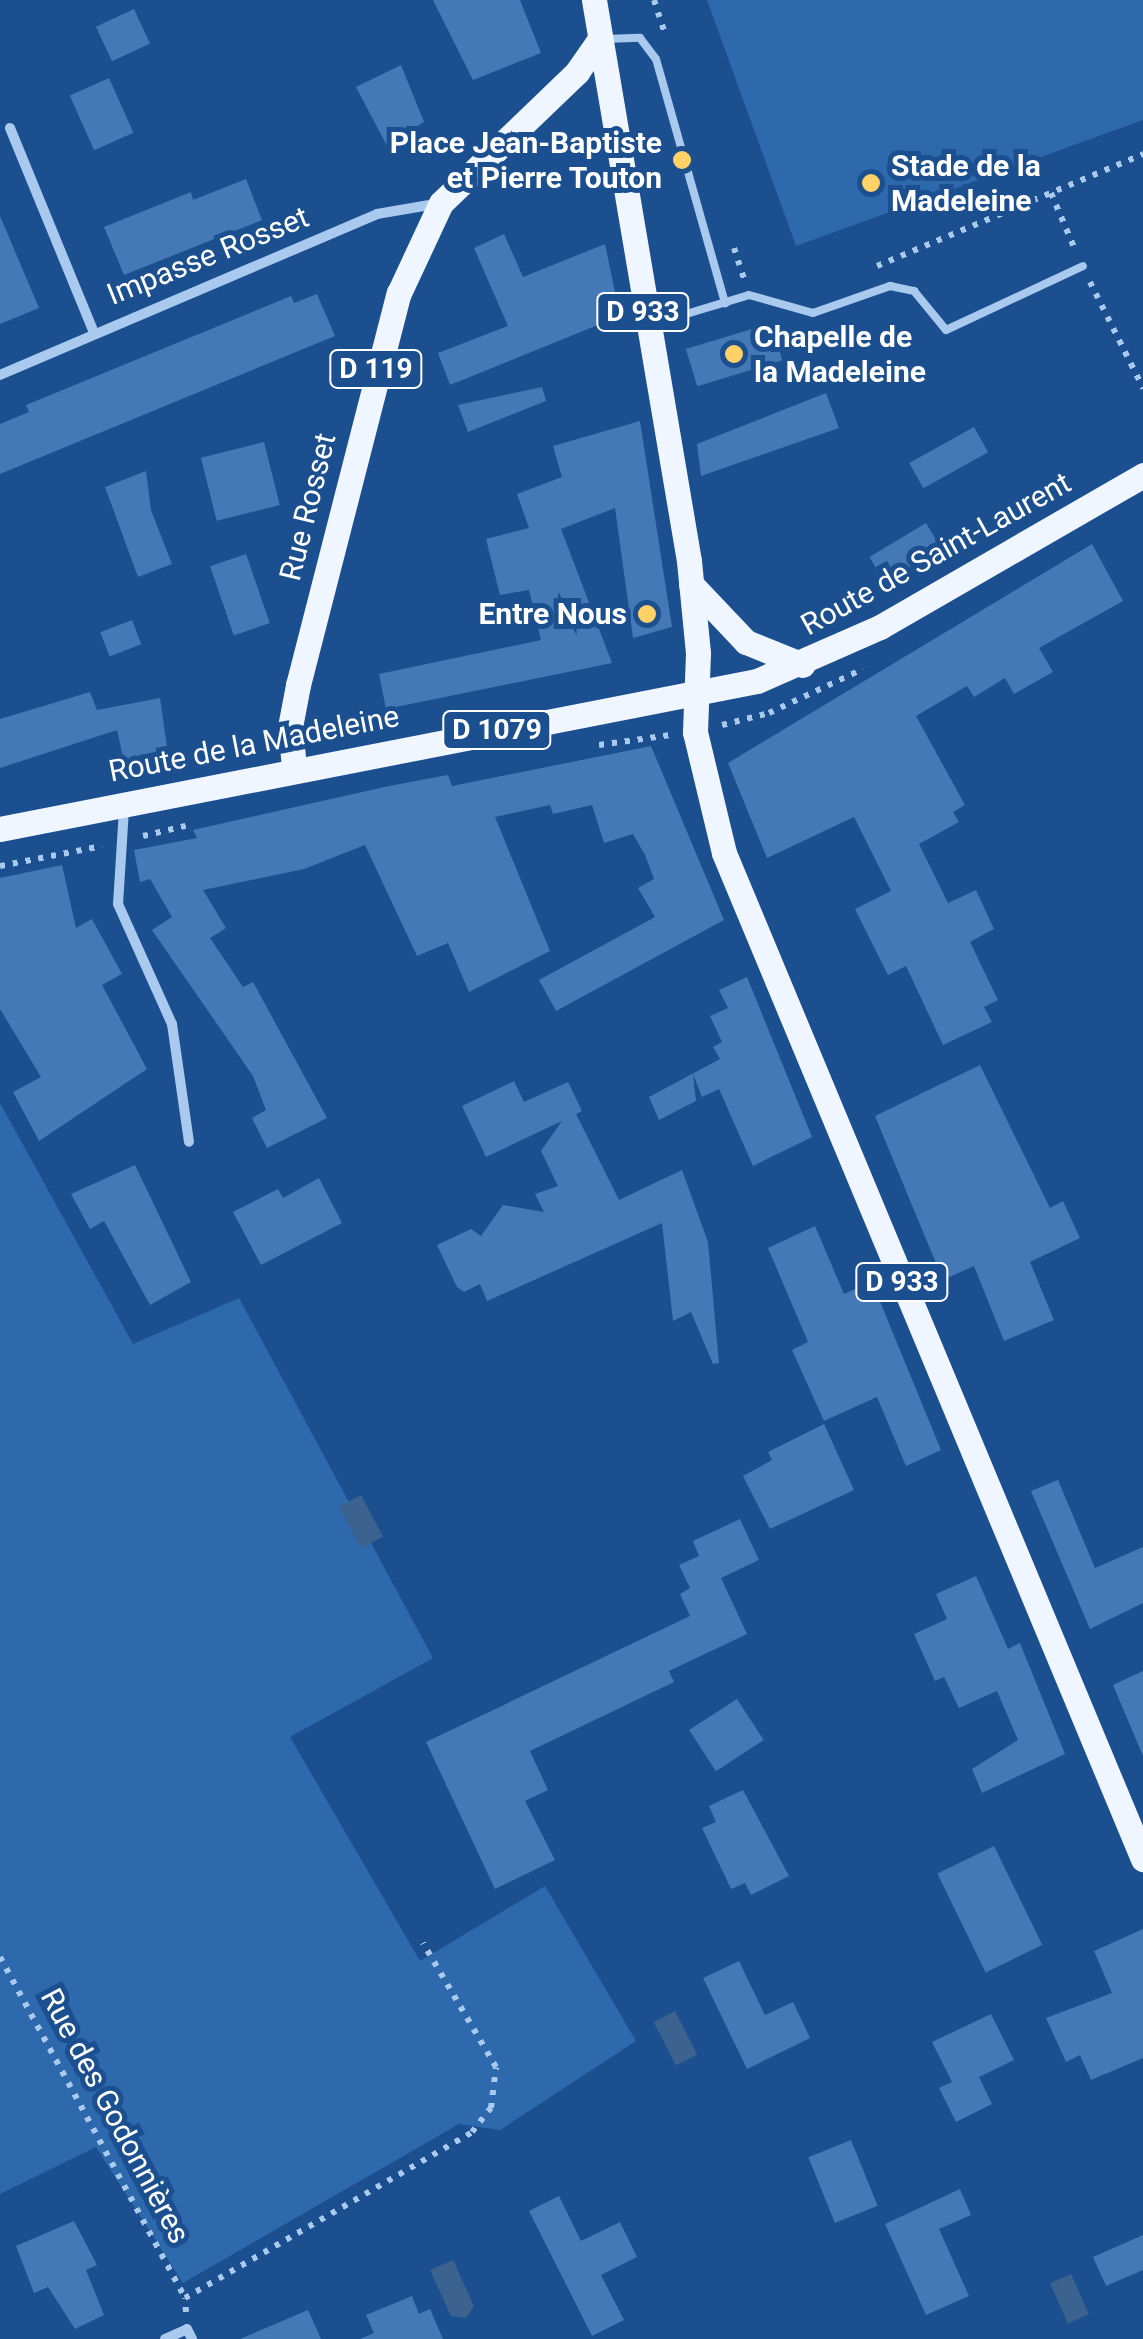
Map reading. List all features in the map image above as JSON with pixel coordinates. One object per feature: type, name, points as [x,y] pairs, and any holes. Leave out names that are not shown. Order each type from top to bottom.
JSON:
[{"type":"main road","name":"D 933","points":[[594,0],[645,326],[691,584],[700,695],[698,748],[724,853],[1143,1859]]},
{"type":"main road","name":"Rue Rosset","points":[[294,767],[290,727],[298,685],[368,397],[398,293],[441,203],[577,72],[600,39]]},
{"type":"main road","name":"Route de Saint-Laurent","points":[[700,695],[803,665],[1143,475]]},
{"type":"main road","points":[[691,584],[746,642],[803,665]]},
{"type":"main road","name":"Route de la Madeleine","points":[[0,829],[294,767],[700,695]]},
{"type":"street","points":[[10,128],[93,330]]},
{"type":"street","name":"Impasse Rosset","points":[[0,375],[93,330],[377,214],[441,203]]},
{"type":"street","points":[[125,802],[118,904],[172,1024],[189,1142]]},
{"type":"street","points":[[165,2339],[190,2334]]},
{"type":"lane","points":[[600,39],[640,38],[656,59],[726,302]]},
{"type":"lane","points":[[645,326],[749,295],[813,314],[890,286],[914,290],[946,330],[1082,266]]},
{"type":"path","points":[[871,269],[1143,154]]},
{"type":"path","points":[[1050,193],[1143,388]]},
{"type":"path","points":[[190,2334],[185,2298],[472,2132],[491,2108],[496,2067],[422,1943]]},
{"type":"path","name":"Rue des Godonnières","points":[[0,1957],[185,2298]]},
{"type":"shaded area","name":"Stade de la Madeleine","points":[[707,0],[1143,0],[1143,120],[796,246]]},
{"type":"shaded area","points":[[0,1103],[133,1344],[239,1298],[433,1658],[290,1737],[420,1961],[545,1886],[636,2041],[500,2130],[459,2124],[183,2283],[96,2147],[0,2194]]},
{"type":"shaded area","points":[[361,1495],[383,1536],[361,1548],[339,1507]]},
{"type":"shaded area","points":[[675,2011],[697,2055],[676,2066],[654,2022]]},
{"type":"shaded area","points":[[453,2260],[474,2306],[466,2318],[451,2316],[430,2270]]},
{"type":"shaded area","points":[[1071,2274],[1089,2314],[1068,2324],[1050,2283]]},
{"type":"building","points":[[433,0],[520,0],[541,53],[473,80]]},
{"type":"building","points":[[134,9],[150,43],[112,61],[96,27]]},
{"type":"building","points":[[401,65],[424,122],[387,146],[356,87]]},
{"type":"building","points":[[109,78],[133,133],[94,150],[70,95]]},
{"type":"building","points":[[246,179],[262,220],[124,275],[104,227],[191,192],[193,200]]},
{"type":"building","points":[[0,216],[39,308],[0,324]]},
{"type":"building","points":[[504,234],[523,277],[605,244],[620,316],[450,385],[438,353],[508,326],[474,248]]},
{"type":"building","points":[[317,294],[335,336],[0,474],[0,424],[29,412],[26,405],[291,296],[294,303]]},
{"type":"building","name":"Chapelle de la Madeleine","points":[[771,323],[782,360],[697,386],[686,349]]},
{"type":"building","points":[[542,387],[546,401],[468,432],[458,405]]},
{"type":"building","points":[[826,393],[839,428],[701,476],[697,444]]},
{"type":"building","points":[[640,421],[672,627],[633,638],[615,508],[561,529],[612,663],[386,709],[379,674],[541,640],[529,590],[500,595],[486,539],[529,528],[517,494],[562,477],[553,446]]},
{"type":"building","points":[[974,427],[988,452],[923,488],[909,463]]},
{"type":"building","points":[[264,442],[280,505],[217,521],[201,458]]},
{"type":"building","points":[[146,471],[151,510],[172,564],[138,577],[105,487]]},
{"type":"building","points":[[926,523],[943,551],[886,585],[869,557]]},
{"type":"building","points":[[1092,544],[1123,601],[1039,648],[1053,672],[1014,694],[1005,678],[974,697],[967,686],[916,716],[965,805],[953,812],[959,822],[919,844],[948,903],[976,890],[994,929],[970,942],[998,1000],[984,1007],[992,1022],[943,1045],[906,966],[888,975],[855,909],[891,891],[854,817],[767,858],[728,763]]},
{"type":"building","points":[[246,554],[270,623],[234,635],[210,566]]},
{"type":"building","points":[[132,620],[141,644],[110,656],[100,632]]},
{"type":"building","points":[[90,692],[97,710],[160,698],[168,754],[124,762],[117,730],[0,768],[0,719]]},
{"type":"building","points":[[651,746],[724,920],[556,1011],[539,980],[655,917],[638,888],[654,879],[645,855],[633,834],[604,843],[592,805],[553,814],[550,805],[495,817],[550,951],[469,992],[448,943],[417,956],[365,845],[304,869],[203,890],[226,928],[210,938],[243,987],[253,982],[327,1118],[267,1148],[252,1118],[266,1110],[253,1076],[152,930],[172,917],[150,879],[140,882],[134,850],[197,838],[193,830],[389,786],[448,775],[452,786]]},
{"type":"building","points":[[62,865],[76,928],[92,919],[122,974],[102,985],[147,1069],[39,1141],[13,1092],[41,1077],[0,1009],[0,878]]},
{"type":"building","points":[[747,977],[812,1137],[753,1166],[719,1089],[702,1097],[693,1074],[696,1101],[659,1120],[649,1097],[720,1059],[713,1047],[722,1042],[710,1016],[728,1008],[719,990]]},
{"type":"building","points":[[980,1065],[1050,1208],[1063,1201],[1080,1238],[1030,1262],[1054,1320],[1004,1341],[974,1266],[943,1280],[875,1116]]},
{"type":"building","points":[[514,1081],[524,1102],[568,1082],[582,1111],[576,1114],[619,1200],[682,1170],[708,1242],[719,1363],[713,1364],[691,1312],[673,1321],[662,1223],[487,1301],[480,1284],[464,1292],[457,1287],[437,1245],[471,1229],[481,1236],[503,1205],[544,1212],[535,1194],[558,1186],[541,1151],[562,1121],[486,1157],[462,1106]]},
{"type":"building","points":[[135,1165],[191,1282],[150,1305],[104,1221],[90,1229],[71,1194]]},
{"type":"building","points":[[319,1178],[342,1223],[261,1265],[233,1212],[278,1189],[283,1198]]},
{"type":"building","points":[[815,1226],[844,1294],[872,1282],[941,1450],[906,1466],[877,1397],[824,1421],[792,1350],[808,1342],[768,1248]]},
{"type":"building","points":[[824,1424],[854,1490],[770,1529],[743,1476],[772,1460],[768,1452]]},
{"type":"building","points":[[1058,1480],[1095,1568],[1143,1547],[1143,1603],[1090,1629],[1031,1491]]},
{"type":"building","points":[[740,1519],[759,1560],[721,1578],[747,1634],[669,1671],[674,1682],[530,1751],[548,1790],[525,1801],[555,1860],[495,1889],[426,1742],[690,1616],[680,1594],[690,1588],[679,1565],[699,1556],[693,1541]]},
{"type":"building","points":[[976,1576],[1008,1649],[1020,1643],[1065,1754],[982,1793],[972,1769],[1018,1740],[997,1691],[959,1708],[944,1677],[935,1681],[914,1634],[947,1619],[936,1594]]},
{"type":"building","points":[[1143,1671],[1143,1756],[1113,1685]]},
{"type":"building","points":[[737,1699],[764,1740],[716,1771],[689,1730]]},
{"type":"building","points":[[743,1790],[789,1876],[751,1895],[745,1883],[731,1889],[702,1828],[716,1822],[709,1806]]},
{"type":"building","points":[[994,1846],[1042,1945],[986,1972],[937,1874]]},
{"type":"building","points":[[1143,1929],[1143,2058],[1091,2080],[1080,2055],[1066,2062],[1046,2018],[1112,1993],[1094,1951]]},
{"type":"building","points":[[739,1961],[765,2015],[793,2002],[810,2038],[747,2069],[703,1978]]},
{"type":"building","points":[[991,2014],[1014,2060],[979,2077],[992,2104],[956,2122],[939,2088],[952,2082],[932,2042]]},
{"type":"building","points":[[851,2140],[878,2206],[835,2223],[808,2157]]},
{"type":"building","points":[[960,2189],[971,2215],[939,2229],[969,2296],[926,2315],[885,2224]]},
{"type":"building","points":[[559,2196],[581,2241],[620,2222],[637,2257],[601,2275],[624,2320],[592,2336],[529,2211]]},
{"type":"building","points":[[74,2221],[97,2265],[86,2270],[104,2315],[75,2329],[48,2287],[34,2293],[16,2246]]},
{"type":"building","points":[[1143,2235],[1143,2270],[1106,2286],[1093,2257]]},
{"type":"building","points":[[412,2296],[419,2314],[430,2309],[443,2339],[360,2339],[374,2333],[366,2315]]},
{"type":"building","points":[[308,2310],[321,2339],[240,2339]]},
{"type":"place","name":"Place Jean-Baptiste et Pierre Touton","points":[[682,160]]},
{"type":"place","name":"Stade de la Madeleine","points":[[871,183]]},
{"type":"place","name":"Chapelle de la Madeleine","points":[[734,354]]},
{"type":"place","name":"Entre Nous","points":[[647,614]]}]
